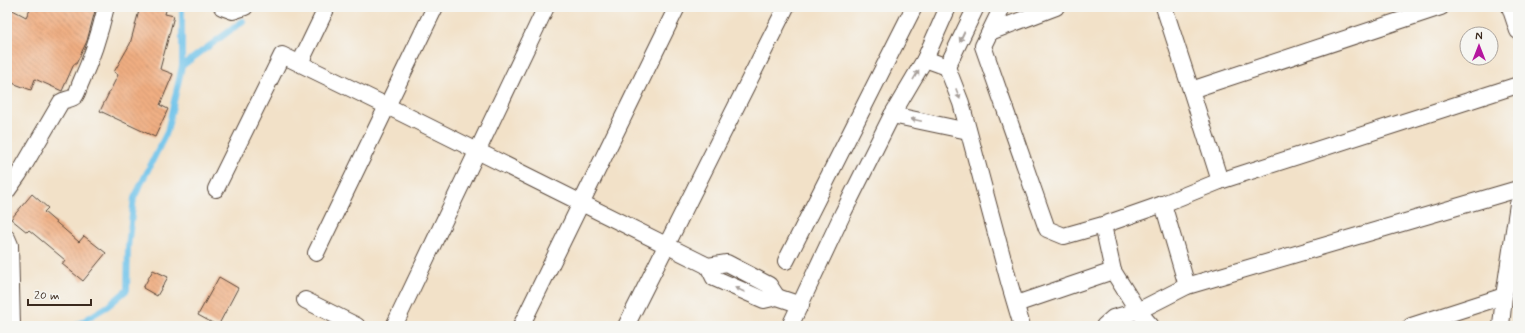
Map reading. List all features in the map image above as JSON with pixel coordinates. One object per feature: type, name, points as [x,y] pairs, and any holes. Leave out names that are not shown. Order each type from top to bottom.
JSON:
[{"type":"street","points":[[7,191],[19,174],[61,102],[72,99],[75,96],[102,27],[106,7]]},
{"type":"street","points":[[222,7],[233,11],[245,7]]},
{"type":"street","points":[[300,63],[327,7]]},
{"type":"street","points":[[316,253],[435,7]]},
{"type":"street","points":[[394,326],[546,7]]},
{"type":"street","points":[[521,326],[677,7]]},
{"type":"street","points":[[626,326],[786,7]]},
{"type":"street","points":[[786,261],[914,7]]},
{"type":"street","points":[[790,326],[892,115],[925,59],[948,7]]},
{"type":"street","points":[[976,7],[947,67],[961,103],[1022,326]]},
{"type":"street","points":[[1002,7],[983,46],[1047,229],[1064,236],[1103,225],[1163,204],[1220,180],[1518,85]]},
{"type":"street","points":[[990,32],[1056,7]]},
{"type":"street","points":[[1164,7],[1220,180]]},
{"type":"street","points":[[1191,90],[1441,7]]},
{"type":"street","points":[[1510,7],[1518,31]]},
{"type":"street","points":[[216,189],[282,55],[708,266],[714,278],[764,300],[777,297],[801,305]]},
{"type":"street","points":[[925,59],[947,67]]},
{"type":"street","points":[[892,115],[968,131]]},
{"type":"street","points":[[1104,326],[1113,318],[1138,311],[1187,286],[1518,189]]},
{"type":"street","points":[[1163,204],[1187,286]]},
{"type":"street","points":[[1502,326],[1504,296],[1518,204]]},
{"type":"street","points":[[1103,225],[1113,271],[1138,311],[1151,326]]},
{"type":"street","points":[[7,238],[10,245],[12,326]]},
{"type":"street","points":[[1016,304],[1113,271]]},
{"type":"street","points":[[1411,326],[1504,296]]},
{"type":"street","points":[[305,300],[357,326]]},
{"type":"building","points":[[7,7],[26,17],[31,7],[96,7],[87,41],[76,64],[74,64],[62,91],[35,79],[31,90],[7,81]]},
{"type":"building","points":[[140,7],[167,7],[165,14],[174,16],[160,69],[173,74],[160,105],[168,109],[155,137],[100,111],[118,75],[114,72],[130,44]]},
{"type":"building","points":[[32,194],[48,208],[44,212],[79,242],[84,236],[106,253],[83,281],[62,264],[65,260],[29,230],[27,232],[11,219]]},
{"type":"building","points":[[153,270],[168,277],[157,296],[143,288]]},
{"type":"building","points":[[219,277],[238,288],[218,326],[198,315]]},
{"type":"waterway","points":[[182,7],[182,66]]},
{"type":"waterway","points":[[75,326],[108,306],[127,290],[128,247],[134,198],[167,132],[182,66],[243,21]]}]
